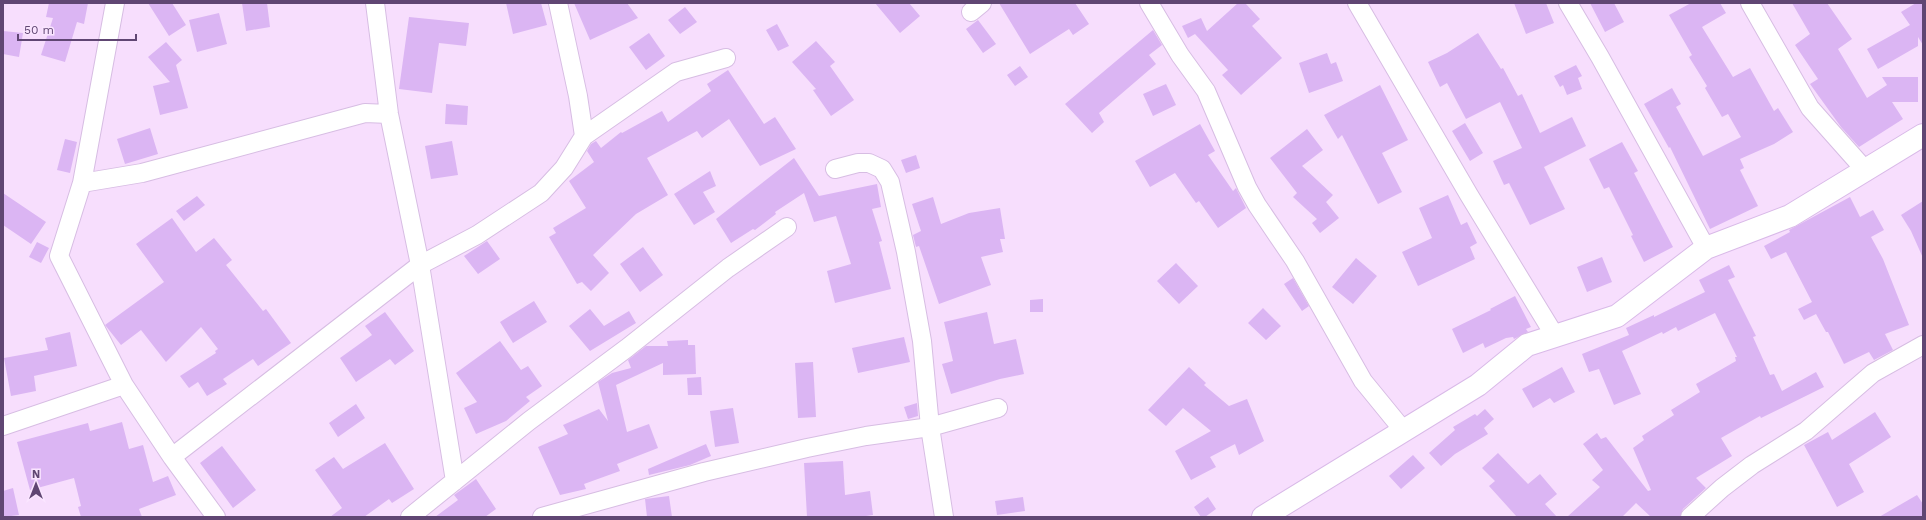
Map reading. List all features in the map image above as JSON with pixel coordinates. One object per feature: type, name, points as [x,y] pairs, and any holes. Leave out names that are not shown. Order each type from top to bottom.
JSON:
[{"type":"street","points":[[115,3],[82,183],[60,256],[124,385],[172,457],[216,517]]},
{"type":"street","points":[[375,3],[389,114],[420,265],[455,481]]},
{"type":"street","points":[[558,3],[578,96],[584,136]]},
{"type":"street","points":[[1149,3],[1180,55],[1206,91],[1247,187],[1257,205],[1295,261],[1363,381],[1403,430]]},
{"type":"street","points":[[1357,3],[1469,195],[1555,336]]},
{"type":"street","points":[[1568,3],[1600,57],[1706,248]]},
{"type":"street","points":[[1750,3],[1810,108],[1866,171]]},
{"type":"street","points":[[172,457],[420,265],[477,235],[540,193],[564,168],[584,136],[676,72],[726,58]]},
{"type":"street","points":[[82,183],[142,173],[365,113],[389,114]]},
{"type":"street","points":[[1269,515],[1403,430],[1478,385],[1527,345],[1617,316],[1706,248],[1790,216],[1923,135]]},
{"type":"street","points":[[835,169],[858,163],[869,162],[882,169],[890,182],[906,252],[922,341],[930,427],[944,517]]},
{"type":"street","points":[[410,517],[529,421],[627,348],[728,268],[787,227]]},
{"type":"street","points":[[1690,517],[1722,488],[1752,465],[1806,430],[1873,372],[1923,346]]},
{"type":"street","points":[[3,426],[124,385]]},
{"type":"street","points":[[542,517],[546,514],[704,472],[866,436],[930,427],[998,408]]},
{"type":"building","points":[[49,3],[88,3],[84,24],[77,22],[65,62],[41,55],[53,18],[46,17]]},
{"type":"building","points":[[148,3],[172,3],[186,25],[169,36]]},
{"type":"building","points":[[242,3],[267,3],[270,27],[246,31]]},
{"type":"building","points":[[506,3],[541,3],[547,25],[513,34]]},
{"type":"building","points":[[574,3],[627,3],[638,18],[590,40]]},
{"type":"building","points":[[875,3],[909,3],[920,16],[900,33]]},
{"type":"building","points":[[999,3],[1075,3],[1089,24],[1073,35],[1069,29],[1030,54]]},
{"type":"building","points":[[1238,3],[1245,3],[1260,19],[1252,26],[1282,58],[1241,95],[1222,75],[1228,70],[1195,34],[1188,38],[1182,26],[1201,18],[1207,31]]},
{"type":"building","points":[[1514,3],[1546,3],[1554,23],[1526,34]]},
{"type":"building","points":[[1590,3],[1614,3],[1624,22],[1605,32]]},
{"type":"building","points":[[1691,3],[1720,3],[1726,13],[1702,27],[1733,77],[1750,68],[1774,111],[1778,108],[1793,132],[1774,144],[1740,159],[1744,168],[1740,170],[1758,206],[1710,229],[1670,147],[1669,148],[1644,104],[1672,88],[1681,104],[1676,107],[1703,156],[1741,137],[1728,114],[1722,117],[1705,88],[1707,86],[1689,57],[1692,55],[1669,15]]},
{"type":"building","points":[[1792,3],[1827,3],[1852,39],[1838,49],[1867,98],[1887,85],[1882,77],[1918,77],[1918,102],[1892,102],[1903,119],[1859,147],[1841,127],[1810,84],[1818,79],[1795,45],[1810,34]]},
{"type":"building","points":[[1916,3],[1923,3],[1923,45],[1918,37],[1918,46],[1878,69],[1867,49],[1910,25],[1901,12]]},
{"type":"building","points":[[685,7],[697,22],[680,34],[668,20]]},
{"type":"building","points":[[219,13],[227,44],[197,52],[189,20]]},
{"type":"building","points":[[409,17],[469,23],[466,46],[439,43],[432,93],[399,89]]},
{"type":"building","points":[[978,20],[996,44],[983,53],[966,29]]},
{"type":"building","points":[[777,24],[789,46],[778,51],[766,30]]},
{"type":"building","points":[[1153,30],[1162,45],[1149,55],[1156,64],[1099,113],[1104,122],[1092,133],[1065,104]]},
{"type":"building","points":[[3,31],[23,33],[19,57],[3,54]]},
{"type":"building","points":[[649,33],[665,56],[646,70],[629,47]]},
{"type":"building","points":[[1478,33],[1501,69],[1503,68],[1518,96],[1522,94],[1540,133],[1572,117],[1586,146],[1544,167],[1565,209],[1530,225],[1509,183],[1504,185],[1493,161],[1522,148],[1500,102],[1466,119],[1447,83],[1440,87],[1428,62],[1447,53]]},
{"type":"building","points":[[816,41],[835,62],[830,66],[854,100],[831,116],[813,90],[816,89],[792,62]]},
{"type":"building","points":[[166,42],[182,60],[176,65],[188,108],[160,115],[153,86],[170,82],[148,57]]},
{"type":"building","points":[[1327,53],[1331,64],[1336,62],[1343,81],[1309,93],[1299,63]]},
{"type":"building","points":[[1576,65],[1582,76],[1578,78],[1582,89],[1567,95],[1563,85],[1560,87],[1554,76]]},
{"type":"building","points":[[1020,66],[1028,77],[1015,86],[1007,75]]},
{"type":"building","points":[[728,70],[764,124],[775,117],[796,149],[760,166],[729,119],[702,138],[697,131],[647,158],[668,195],[636,214],[593,255],[609,273],[591,291],[582,282],[577,284],[549,237],[556,233],[553,228],[586,208],[569,181],[594,162],[587,151],[591,144],[596,141],[601,148],[621,132],[622,133],[662,111],[668,122],[711,91],[707,84]]},
{"type":"building","points":[[1166,84],[1176,105],[1153,116],[1143,94]]},
{"type":"building","points":[[1380,85],[1408,140],[1382,153],[1402,192],[1378,204],[1342,135],[1338,139],[1324,115]]},
{"type":"building","points":[[446,104],[468,106],[467,125],[445,124]]},
{"type":"building","points":[[1465,123],[1483,153],[1470,161],[1452,131]]},
{"type":"building","points":[[1200,124],[1215,151],[1208,155],[1233,191],[1236,188],[1246,208],[1218,228],[1199,201],[1196,203],[1175,173],[1150,187],[1135,161]]},
{"type":"building","points":[[150,128],[158,154],[125,164],[117,139]]},
{"type":"building","points":[[1307,129],[1323,150],[1302,166],[1333,195],[1326,202],[1339,218],[1320,233],[1312,223],[1317,219],[1293,197],[1297,193],[1270,158]]},
{"type":"building","points":[[65,139],[77,142],[70,173],[57,170]]},
{"type":"building","points":[[452,141],[458,175],[431,179],[425,146]]},
{"type":"building","points":[[1622,142],[1638,171],[1634,173],[1673,247],[1644,262],[1631,236],[1633,235],[1609,187],[1604,189],[1589,159]]},
{"type":"building","points":[[916,155],[920,168],[906,173],[901,160]]},
{"type":"building","points":[[794,158],[819,196],[877,184],[881,207],[872,209],[882,241],[879,242],[891,289],[835,303],[827,271],[851,264],[836,216],[814,222],[804,193],[775,212],[776,214],[755,230],[753,229],[731,243],[716,219]]},
{"type":"building","points":[[710,171],[716,186],[703,192],[715,212],[694,225],[674,194]]},
{"type":"building","points":[[3,193],[46,222],[31,244],[3,225]]},
{"type":"building","points":[[1448,195],[1461,225],[1467,222],[1477,243],[1470,247],[1475,259],[1418,286],[1402,252],[1432,238],[1419,208]]},
{"type":"building","points":[[197,196],[205,205],[184,221],[176,211]]},
{"type":"building","points":[[933,197],[941,224],[969,213],[1000,208],[1005,239],[1000,239],[1003,252],[981,257],[991,285],[939,304],[919,246],[916,247],[913,235],[921,231],[912,204]]},
{"type":"building","points":[[1850,197],[1860,217],[1873,210],[1884,230],[1871,237],[1883,259],[1909,325],[1885,334],[1893,350],[1874,360],[1869,352],[1844,364],[1828,332],[1826,332],[1816,314],[1804,320],[1798,309],[1812,302],[1786,252],[1771,259],[1764,246],[1790,232],[1789,230]]},
{"type":"building","points":[[1923,201],[1923,258],[1911,231],[1901,215]]},
{"type":"building","points":[[172,218],[196,252],[214,238],[232,260],[226,265],[263,311],[266,309],[291,343],[258,366],[253,359],[223,379],[227,384],[207,396],[198,382],[189,388],[180,376],[216,353],[215,351],[218,349],[201,327],[166,362],[141,330],[121,345],[105,325],[164,282],[136,244]]},
{"type":"building","points":[[487,241],[500,259],[478,274],[464,256]]},
{"type":"building","points":[[37,242],[49,248],[41,263],[29,257]]},
{"type":"building","points":[[643,247],[663,275],[640,292],[620,264]]},
{"type":"building","points":[[1602,257],[1612,282],[1587,292],[1577,267]]},
{"type":"building","points":[[1356,258],[1377,276],[1353,304],[1332,287]]},
{"type":"building","points":[[1176,263],[1198,286],[1179,304],[1157,281]]},
{"type":"building","points":[[1729,265],[1735,277],[1728,280],[1756,336],[1753,337],[1770,375],[1774,374],[1782,391],[1816,372],[1824,387],[1761,418],[1760,416],[1721,438],[1732,456],[1696,478],[1706,488],[1683,509],[1680,517],[1651,517],[1636,503],[1622,517],[1567,517],[1600,487],[1592,480],[1603,470],[1583,444],[1597,433],[1601,439],[1606,437],[1648,491],[1651,490],[1633,448],[1644,440],[1642,436],[1674,415],[1671,410],[1700,392],[1696,384],[1736,361],[1735,357],[1737,357],[1715,313],[1678,331],[1676,327],[1663,334],[1662,332],[1622,351],[1641,394],[1614,405],[1599,369],[1589,372],[1582,354],[1629,335],[1626,328],[1654,315],[1654,317],[1705,292],[1699,280]]},
{"type":"building","points":[[1293,278],[1309,306],[1302,311],[1284,284]]},
{"type":"building","points":[[1515,296],[1531,327],[1526,329],[1528,332],[1514,339],[1513,337],[1506,338],[1485,348],[1483,343],[1463,353],[1452,329],[1491,310],[1490,309]]},
{"type":"building","points":[[1043,299],[1043,312],[1030,312],[1030,300]]},
{"type":"building","points":[[534,301],[547,322],[513,343],[500,322]]},
{"type":"building","points":[[1263,308],[1281,326],[1266,340],[1248,323]]},
{"type":"building","points":[[590,309],[604,326],[629,311],[636,323],[590,351],[569,326]]},
{"type":"building","points":[[385,312],[414,351],[395,365],[390,359],[356,382],[340,358],[372,335],[365,326]]},
{"type":"building","points":[[987,312],[994,344],[1016,339],[1024,374],[1000,379],[951,394],[942,364],[953,361],[944,322]]},
{"type":"building","points":[[70,332],[77,366],[34,376],[36,391],[11,396],[4,358],[48,350],[45,338]]},
{"type":"building","points":[[904,337],[910,362],[858,373],[852,348]]},
{"type":"building","points":[[688,340],[688,345],[695,345],[696,374],[663,375],[663,363],[616,385],[627,432],[649,424],[658,448],[617,464],[620,471],[584,484],[586,489],[560,495],[538,447],[568,434],[563,425],[599,409],[608,421],[598,382],[612,373],[631,368],[628,360],[646,346],[668,346],[667,341]]},
{"type":"building","points":[[500,341],[521,370],[528,366],[542,386],[526,397],[530,401],[506,421],[476,434],[464,408],[477,402],[456,373]]},
{"type":"building","points":[[813,362],[816,417],[798,418],[795,363]]},
{"type":"building","points":[[1189,367],[1206,383],[1204,385],[1229,406],[1247,399],[1264,441],[1239,455],[1235,444],[1210,457],[1216,467],[1191,480],[1175,451],[1211,431],[1183,408],[1166,426],[1148,410]]},
{"type":"building","points":[[1562,367],[1575,392],[1554,403],[1550,398],[1533,408],[1522,389]]},
{"type":"building","points":[[701,377],[702,395],[688,395],[687,378]]},
{"type":"building","points":[[917,403],[918,416],[908,419],[904,407]]},
{"type":"building","points":[[356,404],[365,418],[338,437],[329,423]]},
{"type":"building","points":[[733,408],[739,443],[715,447],[710,411]]},
{"type":"building","points":[[1485,409],[1494,419],[1484,428],[1488,434],[1455,454],[1441,466],[1429,453],[1455,430],[1453,427],[1475,414],[1477,416]]},
{"type":"building","points":[[1875,412],[1891,437],[1849,464],[1864,492],[1837,507],[1804,445],[1828,432],[1832,440]]},
{"type":"building","points":[[122,422],[129,449],[143,445],[153,482],[168,476],[176,495],[139,509],[142,517],[81,517],[78,507],[81,506],[74,478],[30,490],[17,442],[88,423],[90,431]]},
{"type":"building","points":[[385,443],[414,489],[392,503],[389,499],[364,517],[330,517],[342,508],[315,470],[334,457],[343,469]]},
{"type":"building","points":[[706,444],[711,456],[690,465],[649,475],[648,469]]},
{"type":"building","points":[[222,446],[256,490],[233,508],[200,463]]},
{"type":"building","points":[[1498,453],[1528,484],[1540,474],[1557,494],[1545,504],[1557,517],[1517,517],[1489,486],[1495,481],[1482,468]]},
{"type":"building","points":[[1413,455],[1425,468],[1401,489],[1389,476]]},
{"type":"building","points":[[843,461],[845,495],[870,491],[873,515],[859,517],[807,517],[804,463]]},
{"type":"building","points":[[476,479],[496,509],[485,517],[435,517],[458,500],[454,495]]},
{"type":"building","points":[[13,488],[19,515],[3,517],[3,491]]},
{"type":"building","points":[[1917,495],[1923,504],[1923,517],[1879,517]]},
{"type":"building","points":[[669,496],[672,517],[647,517],[645,499]]},
{"type":"building","points":[[1023,497],[1025,511],[997,515],[995,501]]},
{"type":"building","points":[[1208,497],[1216,509],[1205,517],[1201,517],[1194,507]]}]
